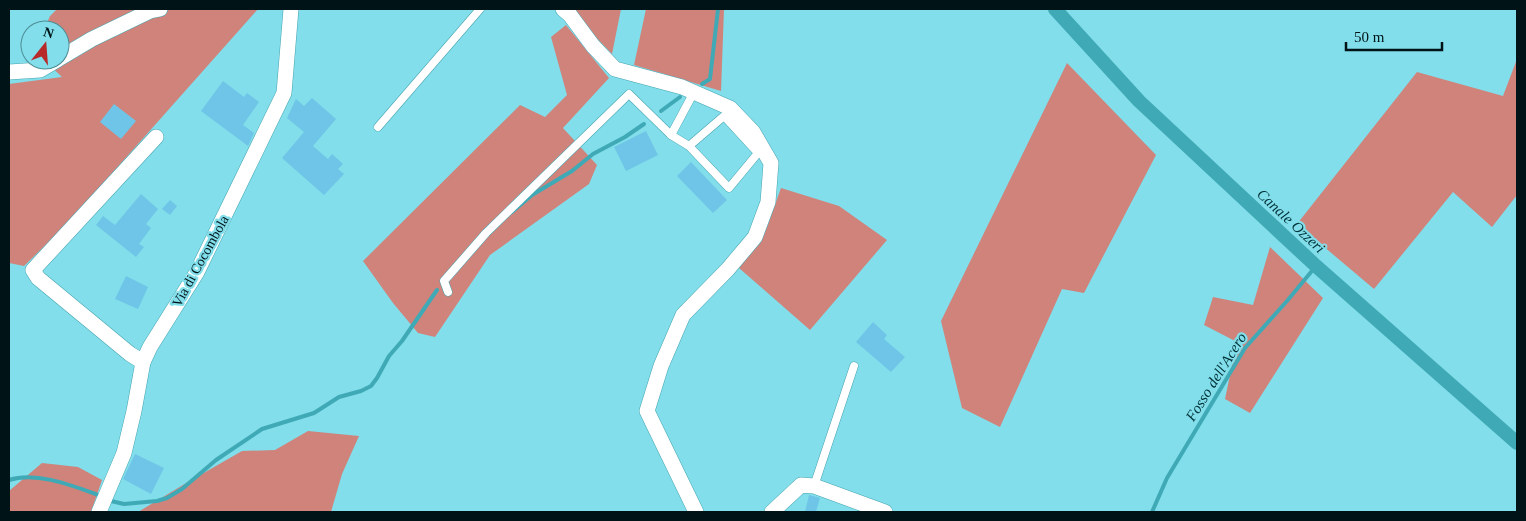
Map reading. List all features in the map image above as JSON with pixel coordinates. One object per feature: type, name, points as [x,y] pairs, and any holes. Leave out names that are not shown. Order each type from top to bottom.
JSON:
[{"type":"street","points":[[70,52],[92,39],[160,9]]},
{"type":"street","name":"Via di Cocombola","points":[[99,512],[124,453],[143,362],[197,272],[284,93],[291,9]]},
{"type":"street","points":[[563,9],[570,15],[593,46],[615,69],[682,87],[730,108],[753,132],[771,163],[768,202],[755,237],[728,269],[682,315],[661,366],[647,410],[696,512]]},
{"type":"street","points":[[9,72],[40,70]]},
{"type":"street","points":[[143,362],[130,354],[38,278],[33,270],[156,137]]},
{"type":"street","points":[[772,512],[801,485],[814,486],[885,512]]},
{"type":"lane","points":[[378,127],[480,9]]},
{"type":"lane","points":[[671,136],[694,92]]},
{"type":"lane","points":[[448,292],[444,281],[486,233],[629,94],[671,136],[689,146],[729,188],[758,153],[724,116],[689,146]]},
{"type":"lane","points":[[814,486],[854,366]]},
{"type":"shaded area","points":[[57,9],[258,9],[66,225],[24,266],[9,263],[9,84],[62,77],[55,70],[70,70],[70,20],[48,20]]},
{"type":"shaded area","points":[[573,9],[621,9],[612,54],[587,28]]},
{"type":"shaded area","points":[[646,9],[724,9],[721,91],[634,65]]},
{"type":"shaded area","points":[[566,25],[609,78],[563,128],[597,165],[589,184],[490,255],[435,337],[418,333],[393,303],[363,261],[520,105],[545,117],[567,95],[551,37]]},
{"type":"shaded area","points":[[1517,59],[1517,195],[1492,227],[1453,192],[1374,289],[1297,224],[1417,72],[1503,96]]},
{"type":"shaded area","points":[[1067,63],[1156,155],[1084,293],[1062,289],[1000,427],[962,408],[941,321]]},
{"type":"shaded area","points":[[781,188],[839,206],[887,240],[810,330],[739,268],[767,227]]},
{"type":"shaded area","points":[[1270,247],[1323,298],[1250,413],[1225,399],[1237,342],[1204,325],[1213,297],[1253,305]]},
{"type":"shaded area","points":[[308,431],[359,436],[342,474],[331,512],[138,512],[242,451],[275,450]]},
{"type":"shaded area","points":[[42,463],[78,467],[102,480],[91,512],[9,512],[9,491]]},
{"type":"building","points":[[223,81],[244,97],[247,93],[259,102],[243,125],[254,133],[248,146],[201,111]]},
{"type":"building","points":[[312,98],[336,119],[313,146],[328,159],[332,154],[343,164],[338,169],[344,174],[324,195],[282,158],[304,132],[287,118],[296,99],[304,106]]},
{"type":"building","points":[[114,104],[136,121],[121,139],[100,122]]},
{"type":"building","points":[[646,131],[658,155],[626,171],[614,147]]},
{"type":"building","points":[[691,162],[727,200],[713,213],[677,176]]},
{"type":"building","points":[[141,194],[158,209],[146,224],[151,228],[139,244],[144,247],[136,257],[96,225],[103,216],[115,225]]},
{"type":"building","points":[[170,200],[177,206],[170,215],[162,209]]},
{"type":"building","points":[[126,276],[148,287],[138,309],[115,299]]},
{"type":"building","points":[[873,322],[887,335],[884,339],[905,357],[891,372],[856,342]]},
{"type":"building","points":[[135,454],[164,468],[151,494],[123,479]]},
{"type":"building","points":[[809,495],[820,498],[816,512],[805,512]]},
{"type":"waterway","points":[[702,84],[710,79],[718,9]]},
{"type":"waterway","name":"Canale Ozzeri","points":[[1055,9],[1139,101],[1316,266],[1517,443]]},
{"type":"waterway","points":[[661,111],[680,97]]},
{"type":"waterway","points":[[512,212],[532,195],[572,171],[593,154],[625,137],[644,124]]},
{"type":"waterway","name":"Fosso dell'Acero","points":[[1152,512],[1167,478],[1245,348],[1316,266]]},
{"type":"waterway","points":[[111,501],[124,504],[157,501],[167,498],[182,489],[216,460],[262,429],[314,413],[339,397],[371,386],[389,356],[402,341],[437,290]]},
{"type":"waterway","points":[[9,480],[31,477],[43,478],[101,496]]}]
